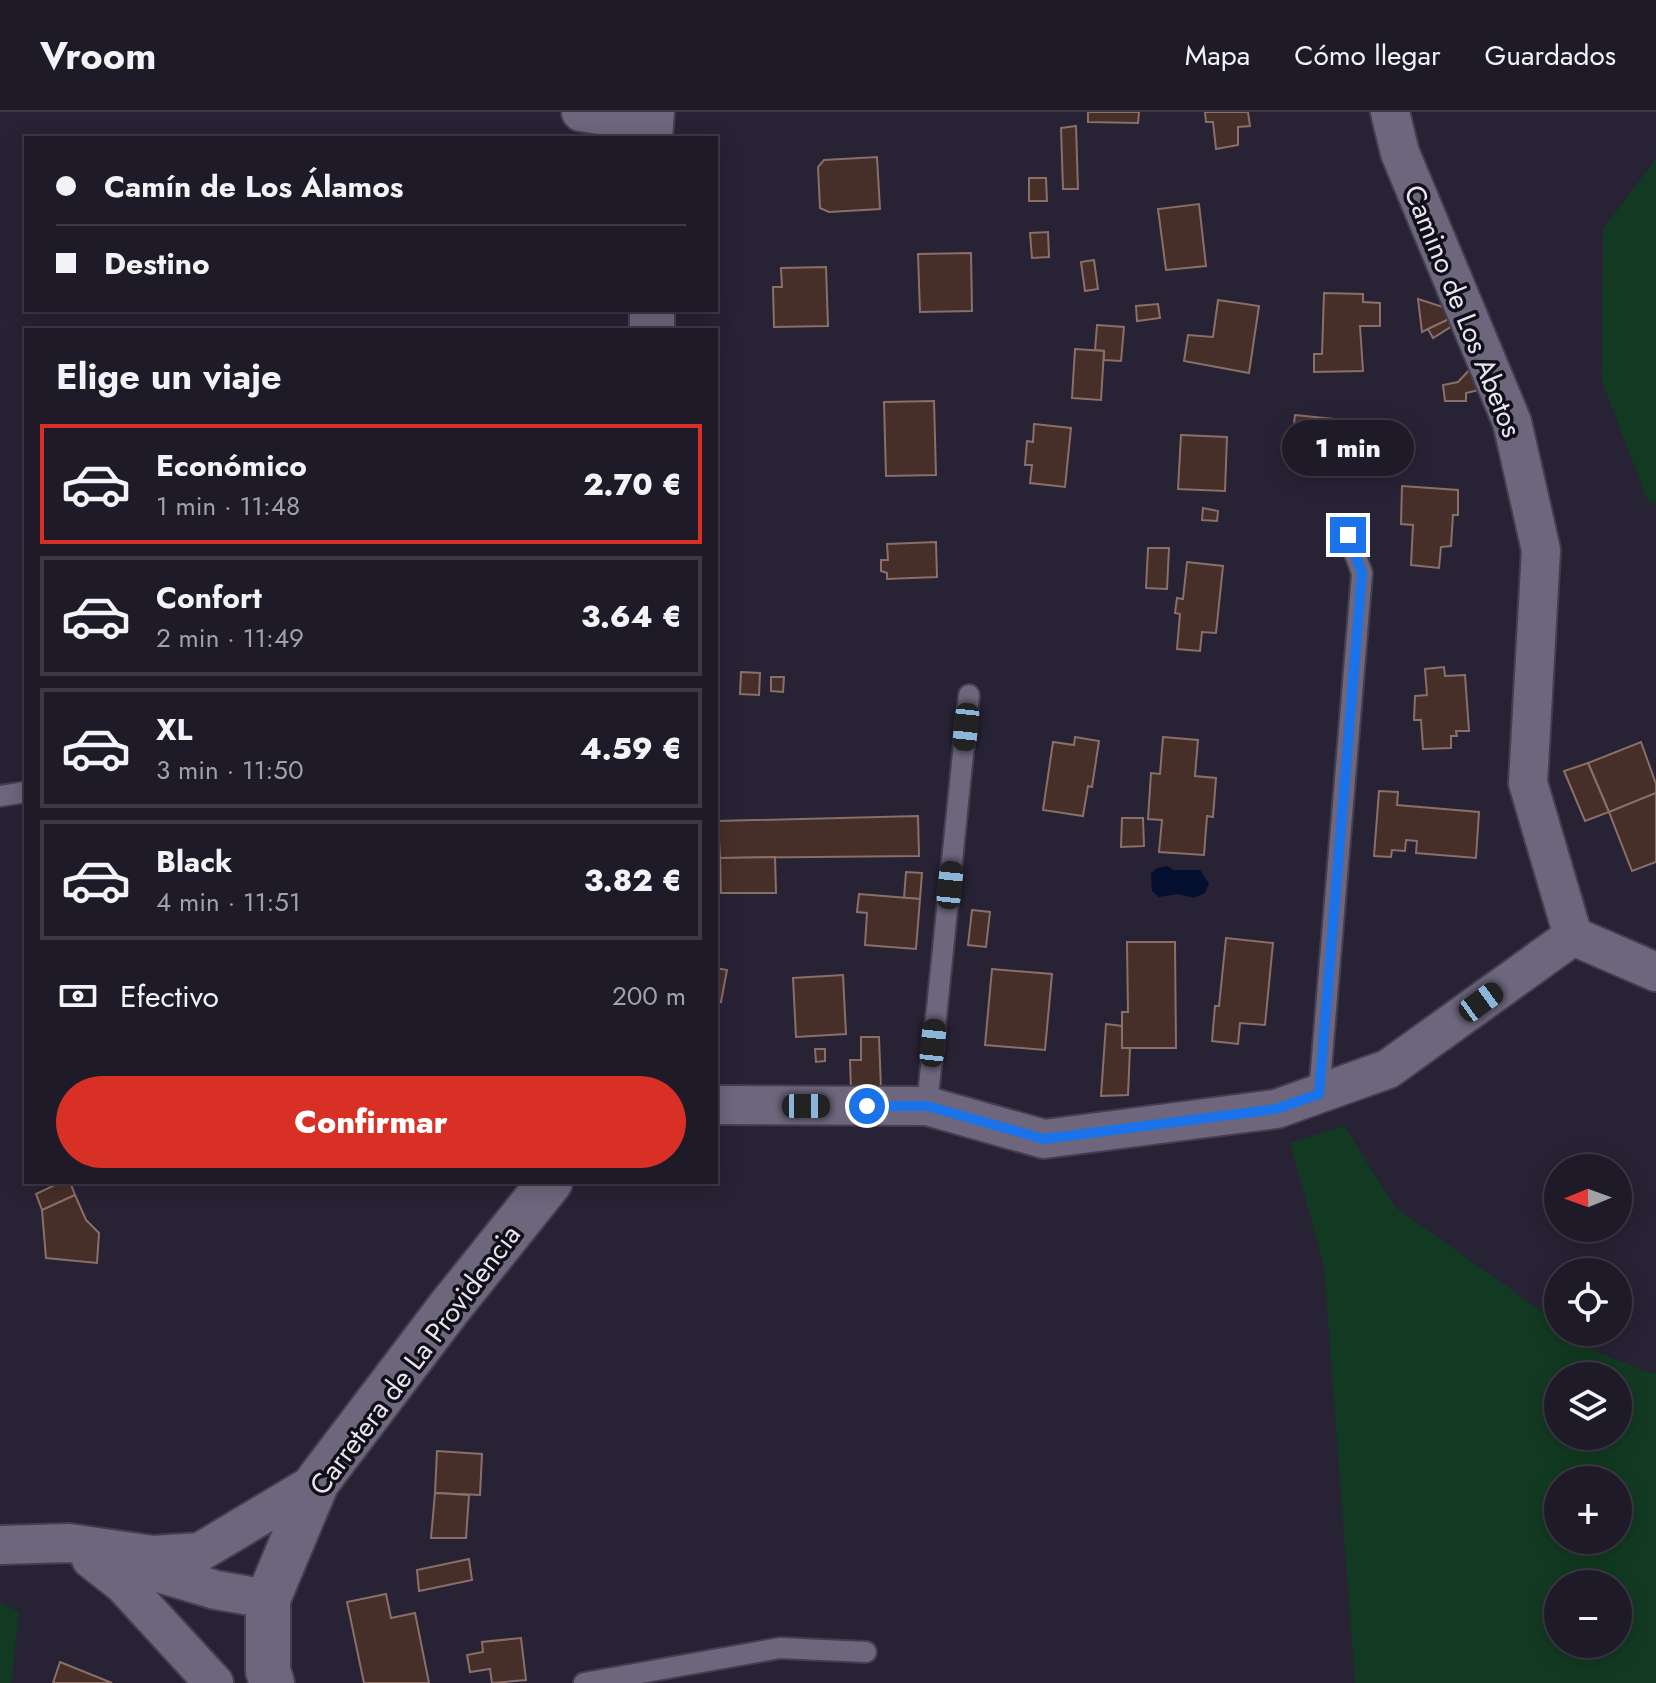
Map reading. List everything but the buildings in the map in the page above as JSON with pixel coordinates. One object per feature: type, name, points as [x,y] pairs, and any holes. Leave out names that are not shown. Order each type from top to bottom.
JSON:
[{"type":"street","points":[[581,112],[650,124]]},
{"type":"street","name":"Camino de Los Abetos","points":[[1390,112],[1400,153],[1512,422],[1541,550],[1528,783],[1573,936]]},
{"type":"street","points":[[718,1105],[927,1106],[1044,1139],[1276,1109],[1388,1069],[1573,936],[1656,972]]},
{"type":"street","name":"Carretera de La Providencia","points":[[272,1683],[268,1671],[268,1599],[317,1482],[449,1308],[548,1184]]},
{"type":"street","points":[[0,1545],[69,1543],[153,1555],[200,1552],[317,1482]]},
{"type":"street","points":[[69,1543],[157,1574],[216,1590],[268,1599]]},
{"type":"street","points":[[69,1543],[123,1584],[214,1683]]},
{"type":"lane","points":[[1319,1094],[1362,573],[1348,535]]},
{"type":"lane","points":[[927,1106],[969,695]]},
{"type":"lane","points":[[0,796],[24,792]]},
{"type":"lane","points":[[584,1683],[780,1648],[866,1652]]},
{"type":"green space","points":[[1656,159],[1656,503],[1649,504],[1602,381],[1603,229]]},
{"type":"green space","points":[[1344,1126],[1395,1207],[1544,1313],[1544,1346],[1590,1346],[1623,1362],[1544,1362],[1544,1450],[1632,1450],[1632,1366],[1652,1374],[1656,1372],[1656,1683],[1355,1683],[1324,1266],[1290,1143]]},
{"type":"green space","points":[[0,1603],[19,1612],[11,1683],[0,1683]]},
{"type":"water","points":[[1167,866],[1174,870],[1200,870],[1209,883],[1205,893],[1194,898],[1178,894],[1159,897],[1152,891],[1151,873]]},
{"type":"route","points":[[867,1106],[927,1106],[1044,1139],[1276,1109],[1319,1094],[1362,573],[1348,535]]}]
